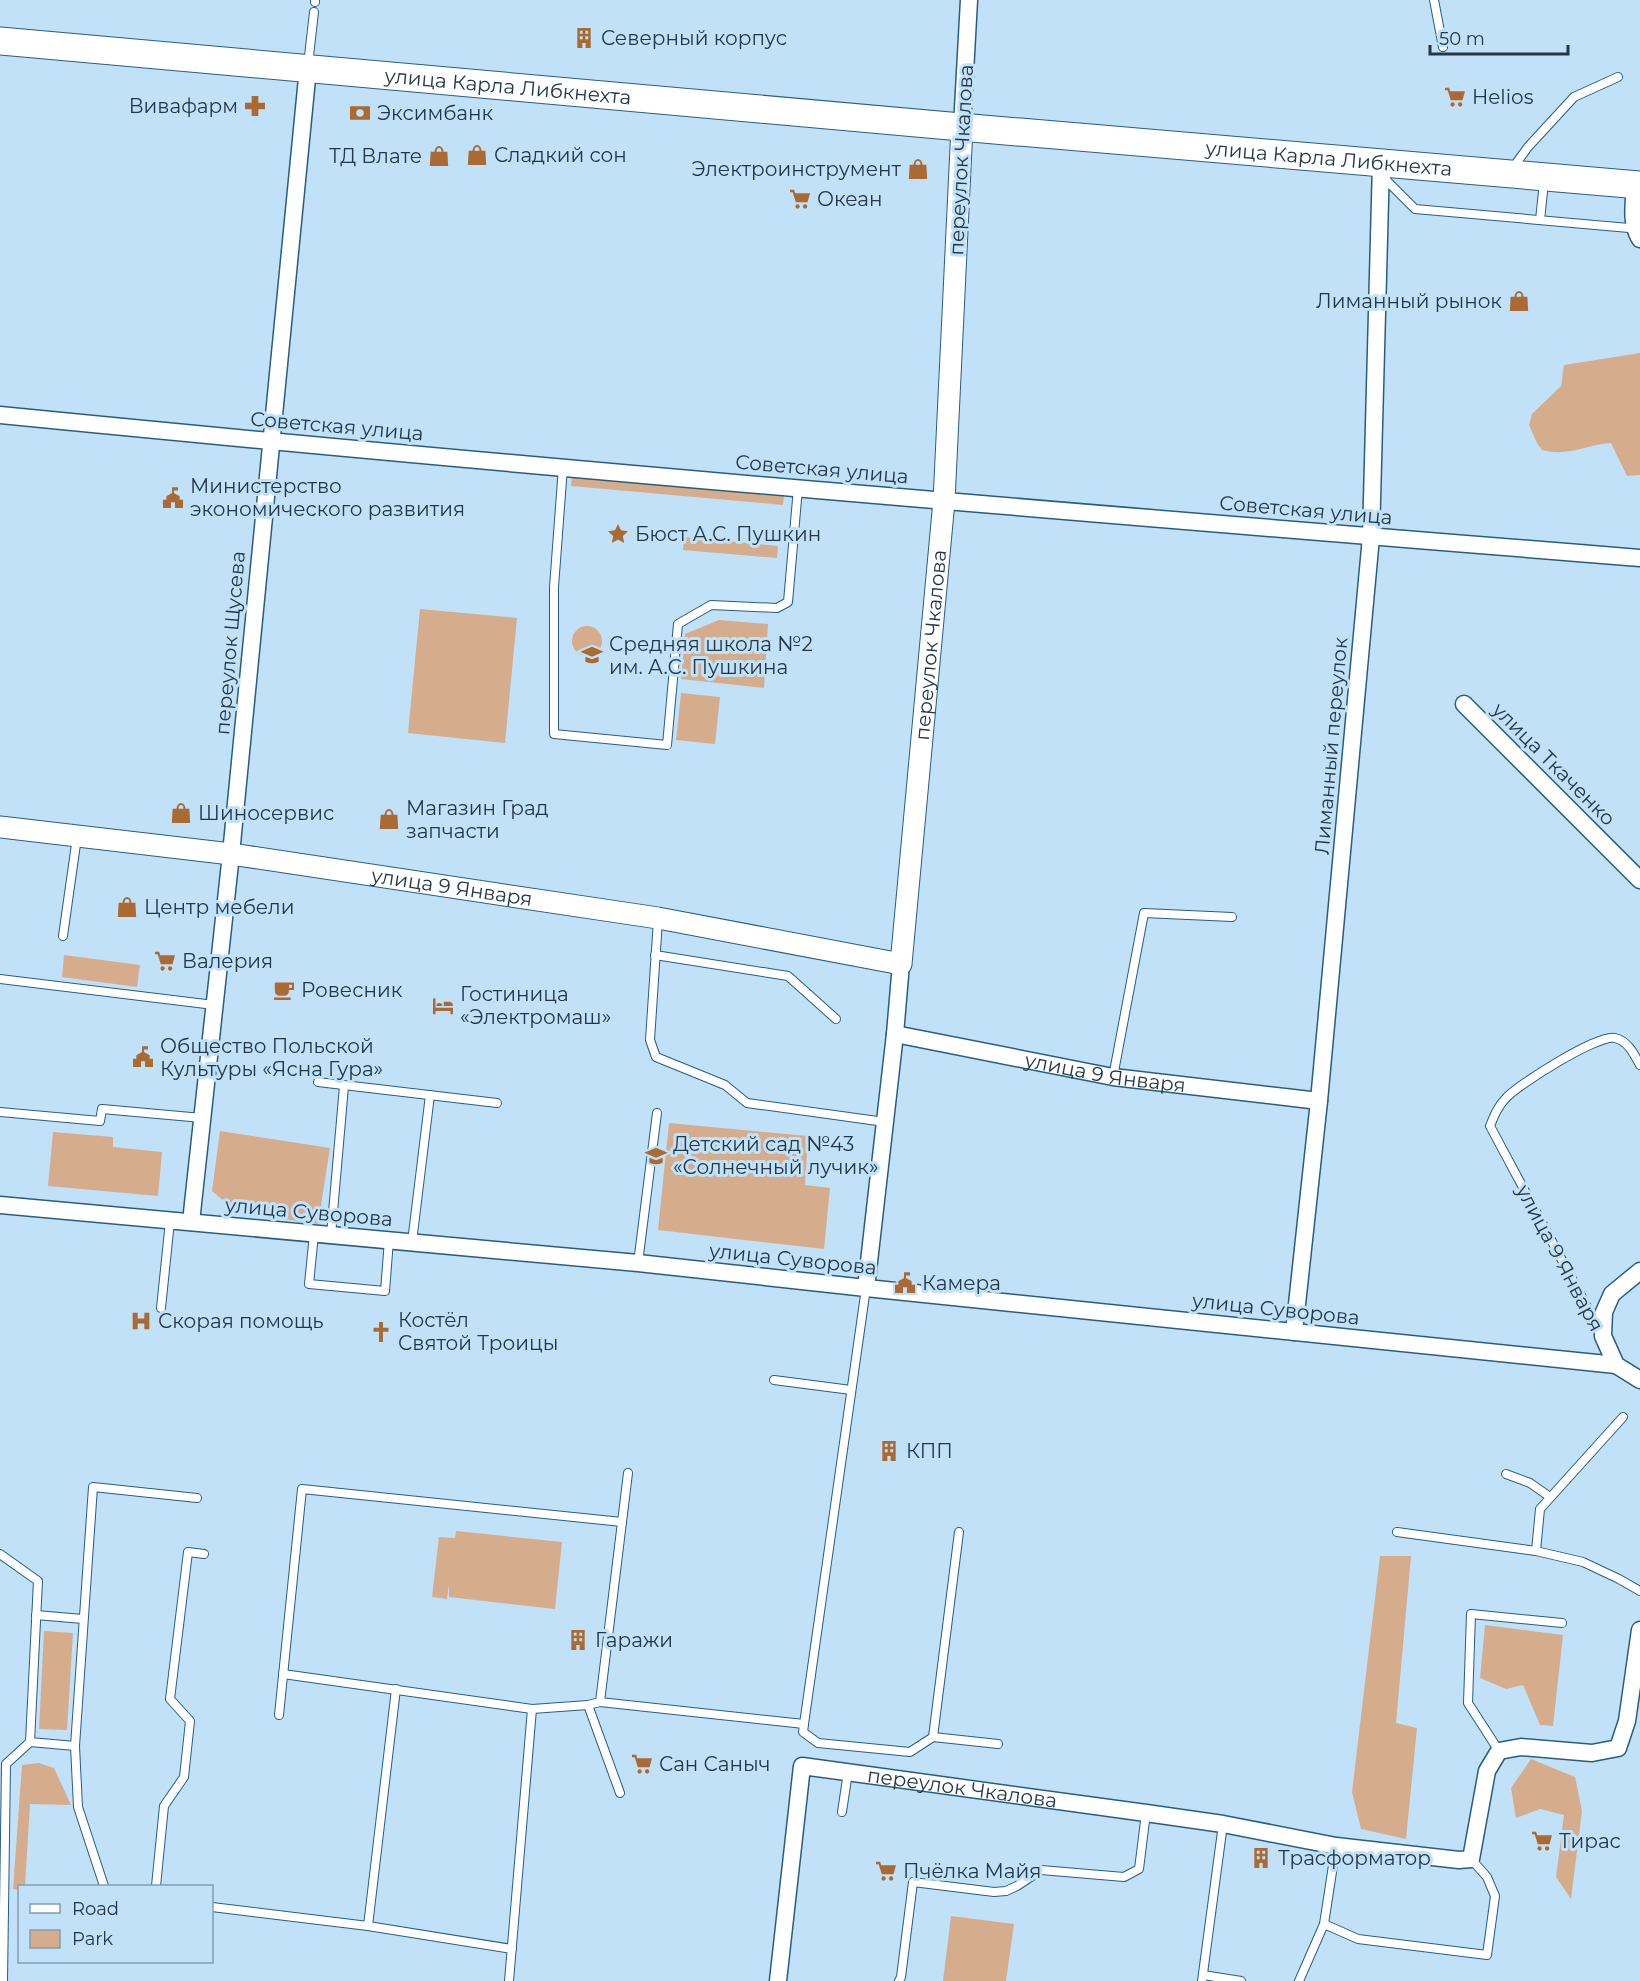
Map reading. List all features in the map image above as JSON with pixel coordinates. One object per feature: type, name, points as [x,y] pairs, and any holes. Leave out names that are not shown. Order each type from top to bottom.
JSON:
[{"type":"main road","name":"улица Карла Либкнехта","points":[[0,41],[1638,185]]},
{"type":"street","name":"переулок Чкалова","points":[[866,1288],[895,1034],[944,501],[969,0]]},
{"type":"street","name":"переулок Щусева","points":[[191,1222],[231,854],[308,68]]},
{"type":"street","name":"Лиманный переулок","points":[[1294,1332],[1319,1101],[1371,537],[1381,163]]},
{"type":"street","points":[[1637,234],[1634,208],[1638,185]]},
{"type":"street","name":"Советская улица","points":[[0,415],[944,501],[1640,558]]},
{"type":"street","name":"улица Ткаченко","points":[[1464,704],[1640,880]]},
{"type":"street","name":"улица 9 Января","points":[[0,827],[231,854],[658,918],[901,964]]},
{"type":"street","name":"улица 9 Января","points":[[895,1034],[1113,1077],[1319,1101]]},
{"type":"street","name":"улица Суворова","points":[[0,1205],[638,1263],[1616,1365]]},
{"type":"street","points":[[1603,1336],[1604,1312],[1612,1294],[1640,1271]]},
{"type":"street","name":"улица 9 Января","points":[[1603,1336],[1616,1365]]},
{"type":"street","points":[[1616,1365],[1640,1380]]},
{"type":"street","points":[[1471,1859],[1487,1771],[1500,1751],[1521,1747],[1592,1753],[1618,1748],[1627,1721],[1640,1629]]},
{"type":"street","name":"переулок Чкалова","points":[[778,1981],[802,1766],[1223,1824],[1336,1846],[1459,1860],[1471,1859]]},
{"type":"lane","points":[[1434,0],[1443,47]]},
{"type":"lane","points":[[308,68],[314,12]]},
{"type":"lane","points":[[1508,174],[1528,147],[1574,97],[1618,76]]},
{"type":"lane","points":[[1381,163],[1387,181],[1415,209],[1629,228],[1637,234]]},
{"type":"lane","points":[[1540,220],[1544,177]]},
{"type":"lane","points":[[563,467],[554,587],[554,734],[667,745],[678,624],[711,605],[777,609],[788,602],[798,488]]},
{"type":"lane","points":[[63,936],[77,836]]},
{"type":"lane","points":[[1113,1077],[1144,913],[1232,917]]},
{"type":"lane","points":[[658,918],[650,1040],[656,1057],[725,1085],[747,1103],[885,1122]]},
{"type":"lane","points":[[655,955],[788,976],[836,1019]]},
{"type":"lane","points":[[0,980],[214,1005]]},
{"type":"lane","name":"улица 9 Января","points":[[1603,1336],[1490,1126],[1504,1099],[1519,1087],[1576,1052],[1604,1038],[1616,1038],[1629,1047],[1640,1065]]},
{"type":"lane","points":[[318,1082],[497,1103]]},
{"type":"lane","points":[[344,1086],[322,1234],[309,1284],[385,1292],[389,1240]]},
{"type":"lane","points":[[412,1242],[430,1095]]},
{"type":"lane","points":[[0,1112],[100,1121],[102,1109],[202,1118]]},
{"type":"lane","points":[[638,1263],[657,1113]]},
{"type":"lane","points":[[161,1308],[170,1221]]},
{"type":"lane","points":[[866,1288],[803,1732],[818,1743],[910,1752],[933,1737],[998,1744]]},
{"type":"lane","points":[[774,1380],[851,1390]]},
{"type":"lane","points":[[1536,1551],[1540,1509],[1623,1417]]},
{"type":"lane","points":[[600,1702],[628,1473]]},
{"type":"lane","points":[[1506,1474],[1530,1483],[1550,1497]]},
{"type":"lane","points":[[103,1885],[78,1807],[75,1746],[93,1487],[197,1498]]},
{"type":"lane","points":[[279,1715],[302,1489],[622,1522]]},
{"type":"lane","points":[[933,1737],[959,1532]]},
{"type":"lane","points":[[1397,1532],[1536,1551],[1583,1562],[1640,1591]]},
{"type":"lane","points":[[156,1885],[164,1806],[184,1777],[190,1721],[170,1699],[188,1552],[204,1554]]},
{"type":"lane","points":[[0,1554],[38,1581],[30,1742],[6,1764],[3,1981]]},
{"type":"lane","points":[[1500,1751],[1468,1704],[1471,1614],[1562,1623]]},
{"type":"lane","points":[[36,1615],[83,1620]]},
{"type":"lane","points":[[283,1674],[532,1709],[600,1702],[804,1724]]},
{"type":"lane","points":[[368,1926],[396,1689]]},
{"type":"lane","points":[[588,1705],[620,1793]]},
{"type":"lane","points":[[509,1981],[532,1709]]},
{"type":"lane","points":[[30,1742],[75,1746]]},
{"type":"lane","points":[[842,1812],[848,1772]]},
{"type":"lane","points":[[899,1981],[913,1882],[994,1892],[1006,1891],[1017,1886],[1041,1870],[1124,1877],[1139,1869],[1146,1813]]},
{"type":"lane","points":[[1223,1824],[1202,1978],[1241,1981]]},
{"type":"lane","points":[[1299,1981],[1324,1924],[1336,1846]]},
{"type":"lane","points":[[1324,1924],[1358,1939],[1487,1955],[1495,1896],[1487,1877],[1471,1859]]},
{"type":"lane","points":[[213,1907],[368,1926],[512,1949]]},
{"type":"green space","points":[[1640,353],[1640,475],[1627,476],[1611,443],[1560,452],[1542,450],[1529,425],[1532,414],[1561,386],[1564,365]]},
{"type":"green space","points":[[572,475],[784,495],[783,505],[571,486]]},
{"type":"green space","points":[[684,537],[778,546],[777,558],[683,550]]},
{"type":"green space","points":[[420,609],[517,618],[505,743],[408,733]]},
{"type":"green space","points":[[719,620],[768,624],[764,688],[681,679],[685,634]]},
{"type":"green space","points":[[587,626],[598,630],[602,641],[598,652],[587,656],[576,652],[572,641],[576,630]]},
{"type":"green space","points":[[681,693],[720,697],[715,744],[676,740]]},
{"type":"green space","points":[[64,955],[140,965],[137,987],[62,977]]},
{"type":"green space","points":[[669,1123],[808,1136],[805,1185],[830,1188],[824,1249],[658,1230]]},
{"type":"green space","points":[[220,1131],[330,1148],[318,1224],[237,1212],[212,1191]]},
{"type":"green space","points":[[53,1132],[113,1137],[113,1147],[162,1152],[158,1196],[48,1186]]},
{"type":"green space","points":[[456,1531],[562,1542],[555,1609],[449,1597],[449,1585],[447,1599],[432,1597],[439,1537],[455,1538]]},
{"type":"green space","points":[[1380,1556],[1411,1556],[1396,1723],[1417,1728],[1406,1839],[1361,1829],[1352,1792]]},
{"type":"green space","points":[[1485,1625],[1563,1635],[1553,1726],[1540,1725],[1523,1685],[1506,1689],[1480,1678]]},
{"type":"green space","points":[[44,1631],[73,1633],[67,1730],[39,1729]]},
{"type":"green space","points":[[1531,1759],[1575,1777],[1582,1811],[1571,1899],[1556,1877],[1564,1815],[1540,1809],[1516,1818],[1511,1788]]},
{"type":"green space","points":[[39,1763],[54,1768],[71,1805],[30,1804],[25,1885],[18,1885],[18,1890],[13,1889],[22,1765]]},
{"type":"green space","points":[[951,1916],[1014,1924],[1006,1981],[943,1981]]},
{"type":"place","name":"Северный корпус","points":[[584,38]]},
{"type":"place","name":"Helios","points":[[1455,97]]},
{"type":"place","name":"Вивафарм","points":[[255,106]]},
{"type":"place","name":"Эксимбанк","points":[[360,113]]},
{"type":"place","name":"Сладкий сон","points":[[477,155]]},
{"type":"place","name":"ТД Влате","points":[[439,156]]},
{"type":"place","name":"Электроинструмент","points":[[918,169]]},
{"type":"place","name":"Океан","points":[[800,199]]},
{"type":"place","name":"Лиманный рынок","points":[[1519,301]]},
{"type":"place","name":"Министерство экономического развития","points":[[173,498]]},
{"type":"place","name":"Бюст А.С. Пушкин","points":[[618,534]]},
{"type":"place","name":"Средняя школа №2 им. А.С. Пушкина","points":[[592,655]]},
{"type":"place","name":"Шиносервис","points":[[181,813]]},
{"type":"place","name":"Магазин Град запчасти","points":[[389,819]]},
{"type":"place","name":"Центр мебели","points":[[127,907]]},
{"type":"place","name":"Валерия","points":[[165,961]]},
{"type":"place","name":"Ровесник","points":[[284,990]]},
{"type":"place","name":"Гостиница «Электромаш»","points":[[443,1006]]},
{"type":"place","name":"Общество Польской Культуры «Ясна Гура»","points":[[143,1057]]},
{"type":"place","name":"Детский сад №43 «Солнечный лучик»","points":[[656,1156]]},
{"type":"place","name":"Камера","points":[[905,1283]]},
{"type":"place","name":"Скорая помощь","points":[[141,1321]]},
{"type":"place","name":"Костёл Святой Троицы","points":[[381,1332]]},
{"type":"place","name":"КПП","points":[[889,1451]]},
{"type":"place","name":"Гаражи","points":[[578,1640]]},
{"type":"place","name":"Сан Саныч","points":[[642,1764]]},
{"type":"place","name":"Тирас","points":[[1542,1841]]},
{"type":"place","name":"Трасформатор","points":[[1261,1858]]},
{"type":"place","name":"Пчёлка Майя","points":[[886,1871]]}]
